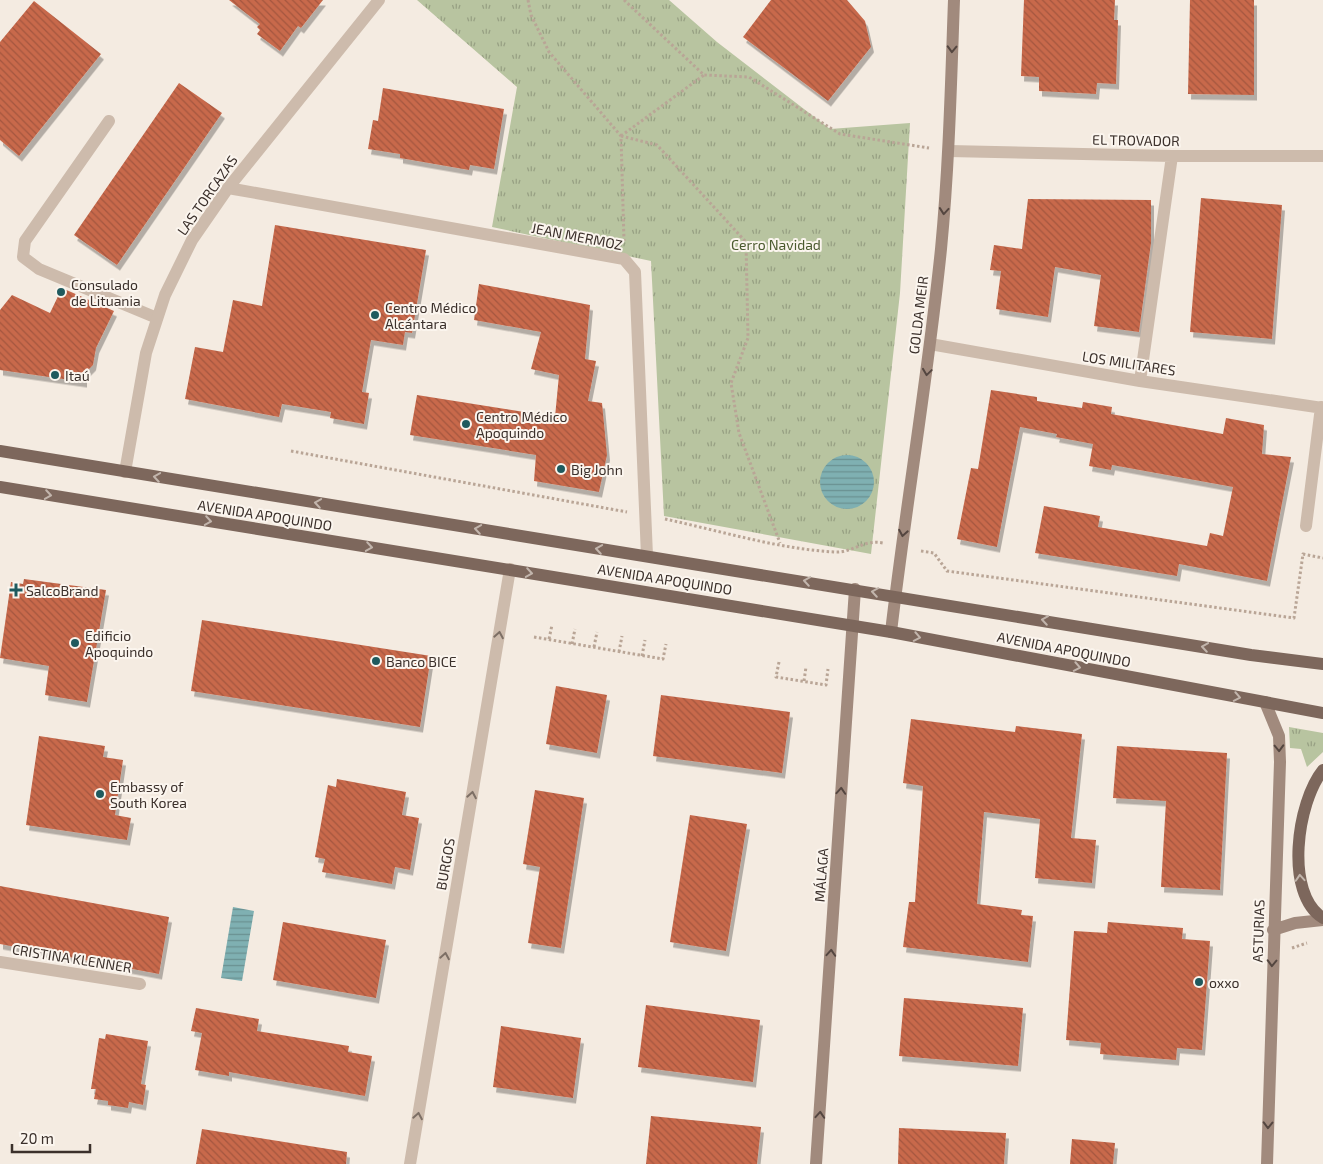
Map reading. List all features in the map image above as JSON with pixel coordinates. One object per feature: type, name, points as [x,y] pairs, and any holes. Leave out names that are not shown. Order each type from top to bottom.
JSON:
[{"type":"main road","name":"AVENIDA APOQUINDO","points":[[0,451],[895,595],[1251,655],[1323,664]]},
{"type":"main road","name":"AVENIDA APOQUINDO","points":[[0,487],[891,632],[1323,713]]},
{"type":"main road","points":[[1323,770],[1313,784],[1302,813],[1299,872],[1304,898],[1310,907],[1323,919]]},
{"type":"street","name":"LAS TORCAZAS","points":[[125,472],[139,383],[157,318],[176,271],[192,240],[228,188],[379,0]]},
{"type":"street","name":"GOLDA MEIR","points":[[891,632],[930,344],[949,151],[954,0]]},
{"type":"street","points":[[109,122],[25,241],[23,257],[39,269],[157,318]]},
{"type":"street","name":"EL TROVADOR","points":[[949,151],[1172,156],[1323,156]]},
{"type":"street","points":[[1140,381],[1172,156]]},
{"type":"street","name":"JEAN MERMOZ","points":[[228,188],[624,259],[635,272],[647,556]]},
{"type":"street","name":"LOS MILITARES","points":[[930,344],[1140,381],[1322,407]]},
{"type":"street","points":[[1306,526],[1322,407]]},
{"type":"street","name":"BURGOS","points":[[410,1164],[510,570]]},
{"type":"street","name":"MÁLAGA","points":[[816,1164],[855,589]]},
{"type":"street","name":"ASTURIAS","points":[[1266,702],[1279,736],[1280,762],[1272,955],[1267,1164]]},
{"type":"street","points":[[1274,930],[1295,923],[1323,919]]},
{"type":"street","name":"CRISTINA KLENNER","points":[[0,962],[140,984]]},
{"type":"path","points":[[528,0],[531,15],[549,52],[621,136],[657,145],[746,242],[748,338],[731,383],[739,433],[781,544]]},
{"type":"path","points":[[624,0],[704,75]]},
{"type":"path","points":[[621,136],[704,75],[749,77],[840,134],[949,151]]},
{"type":"path","points":[[621,136],[624,259]]},
{"type":"path","points":[[291,450],[646,515],[781,544],[838,553],[872,541],[934,553],[947,571],[1294,618],[1303,554],[1323,558]]},
{"type":"path","points":[[549,639],[552,625]]},
{"type":"path","points":[[572,644],[575,628]]},
{"type":"path","points":[[594,647],[597,632]]},
{"type":"path","points":[[619,652],[622,636]]},
{"type":"path","points":[[534,637],[663,659],[666,644]]},
{"type":"path","points":[[642,656],[645,640]]},
{"type":"path","points":[[779,662],[776,676],[826,685],[828,670]]},
{"type":"path","points":[[804,681],[806,667]]},
{"type":"path","points":[[1272,955],[1313,940]]},
{"type":"green space","name":"Cerro Navidad","points":[[417,0],[669,0],[717,42],[830,129],[910,123],[900,293],[871,554],[664,516],[651,261],[492,227],[517,87]]},
{"type":"green space","points":[[1289,727],[1323,733],[1323,752],[1307,767],[1301,749],[1290,748]]},
{"type":"water","points":[[842,455],[852,455],[862,459],[870,467],[874,482],[870,497],[862,505],[852,509],[842,509],[832,505],[824,497],[820,487],[820,477],[824,467],[832,459]]},
{"type":"water","points":[[233,907],[254,911],[242,981],[221,978]]},
{"type":"building","points":[[229,0],[323,0],[301,28],[298,26],[280,51],[257,34],[260,30],[257,27],[260,24]]},
{"type":"building","points":[[771,0],[847,0],[865,21],[871,47],[828,101],[743,37]]},
{"type":"building","points":[[1024,0],[1115,0],[1114,20],[1118,20],[1116,84],[1097,83],[1096,94],[1039,91],[1039,77],[1021,76]]},
{"type":"building","points":[[1190,0],[1254,0],[1254,95],[1188,94]]},
{"type":"building","points":[[34,1],[101,54],[19,156],[0,140],[0,42]]},
{"type":"building","points":[[179,83],[222,113],[117,265],[74,235]]},
{"type":"building","points":[[383,88],[504,109],[494,169],[470,165],[469,170],[400,158],[400,154],[368,149],[373,120],[378,121]]},
{"type":"building","points":[[1201,198],[1282,205],[1272,339],[1190,332]]},
{"type":"building","points":[[1028,199],[1151,200],[1151,243],[1139,332],[1094,326],[1101,275],[1055,267],[1048,317],[996,309],[1001,271],[990,270],[994,245],[1022,249]]},
{"type":"building","points":[[275,225],[426,250],[412,333],[405,332],[403,345],[371,340],[362,392],[369,393],[364,424],[330,418],[331,412],[282,404],[279,417],[185,399],[195,347],[223,352],[233,300],[262,306]]},
{"type":"building","points":[[479,284],[590,305],[585,359],[596,361],[588,401],[602,403],[607,455],[599,492],[534,481],[536,455],[410,435],[417,395],[555,417],[559,375],[531,369],[541,332],[474,320]]},
{"type":"building","points":[[62,288],[114,311],[96,348],[93,365],[84,374],[84,382],[0,370],[0,310],[12,295],[50,313]]},
{"type":"building","points":[[991,390],[1037,397],[1037,401],[1082,408],[1083,402],[1112,407],[1111,414],[1223,434],[1226,418],[1264,425],[1262,454],[1291,457],[1267,581],[1179,564],[1177,576],[1035,553],[1044,506],[1100,516],[1098,527],[1207,546],[1210,533],[1223,536],[1233,487],[1112,465],[1111,470],[1089,466],[1093,444],[1056,437],[1057,434],[1020,427],[997,547],[957,539],[971,468],[978,469]]},
{"type":"building","points":[[24,579],[106,590],[87,702],[45,695],[49,666],[0,658],[11,582],[23,584]]},
{"type":"building","points":[[202,620],[431,656],[420,727],[191,691]]},
{"type":"building","points":[[556,686],[607,695],[597,753],[546,744]]},
{"type":"building","points":[[661,695],[790,712],[782,773],[653,756]]},
{"type":"building","points":[[911,719],[1015,732],[1016,726],[1082,734],[1071,838],[1096,840],[1092,883],[1035,878],[1040,819],[984,812],[977,904],[1022,910],[1021,915],[1033,916],[1028,962],[903,947],[909,902],[915,902],[923,786],[903,783]]},
{"type":"building","points":[[39,736],[105,746],[103,757],[123,760],[115,815],[131,818],[127,840],[26,825]]},
{"type":"building","points":[[1117,746],[1227,753],[1220,890],[1161,887],[1166,801],[1113,798]]},
{"type":"building","points":[[337,779],[406,792],[402,815],[419,818],[410,870],[395,867],[392,884],[322,872],[325,859],[315,857],[328,785],[336,787]]},
{"type":"building","points":[[535,790],[584,798],[561,948],[528,943],[540,867],[523,864]]},
{"type":"building","points":[[690,815],[747,824],[726,951],[670,942]]},
{"type":"building","points":[[0,886],[169,917],[159,974],[0,944]]},
{"type":"building","points":[[283,922],[386,940],[376,998],[273,980]]},
{"type":"building","points":[[1108,922],[1183,928],[1182,939],[1210,941],[1202,1050],[1177,1048],[1176,1060],[1100,1054],[1101,1043],[1066,1040],[1074,931],[1107,933]]},
{"type":"building","points":[[904,998],[1023,1008],[1018,1066],[899,1056]]},
{"type":"building","points":[[646,1005],[760,1020],[753,1082],[638,1067]]},
{"type":"building","points":[[196,1008],[259,1019],[257,1031],[349,1046],[348,1052],[372,1056],[365,1096],[229,1072],[229,1076],[195,1070],[202,1033],[191,1031]]},
{"type":"building","points":[[501,1026],[581,1038],[573,1098],[493,1087]]},
{"type":"building","points":[[106,1034],[148,1041],[141,1084],[146,1085],[143,1105],[129,1102],[128,1108],[108,1105],[108,1101],[94,1099],[96,1089],[91,1089],[99,1038],[105,1039]]},
{"type":"building","points":[[651,1116],[761,1127],[757,1164],[646,1164]]},
{"type":"building","points":[[899,1128],[1006,1133],[1004,1164],[898,1164]]},
{"type":"building","points":[[202,1129],[347,1152],[346,1164],[196,1164]]},
{"type":"building","points":[[1072,1139],[1115,1143],[1113,1164],[1070,1164]]},
{"type":"place","name":"Consulado de Lituania","points":[[61,292]]},
{"type":"place","name":"Centro Médico Alcántara","points":[[375,315]]},
{"type":"place","name":"Itaú","points":[[55,375]]},
{"type":"place","name":"Centro Médico Apoquindo","points":[[466,424]]},
{"type":"place","name":"Big John","points":[[561,469]]},
{"type":"place","name":"SalcoBrand","points":[[16,590]]},
{"type":"place","name":"Edificio Apoquindo","points":[[75,643]]},
{"type":"place","name":"Banco BICE","points":[[376,661]]},
{"type":"place","name":"Embassy of South Korea","points":[[100,794]]},
{"type":"place","name":"oxxo","points":[[1199,982]]}]
